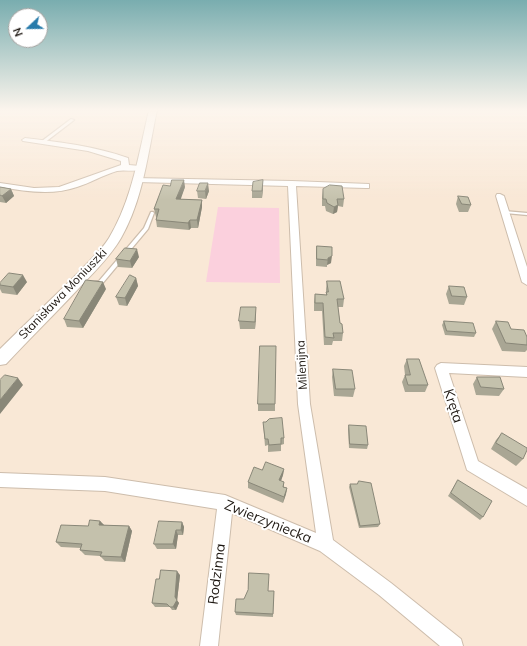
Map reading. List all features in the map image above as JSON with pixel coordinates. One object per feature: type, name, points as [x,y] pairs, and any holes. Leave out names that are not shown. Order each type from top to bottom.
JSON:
[{"type":"main road","name":"Stanisława Moniuszki","points":[[0,359],[84,283],[98,260],[115,238],[125,218],[146,140]]},
{"type":"street","points":[[26,140],[81,147],[101,152],[125,160],[125,167]]},
{"type":"street","points":[[0,185],[33,190],[56,190],[68,188],[125,167],[138,174],[366,186]]},
{"type":"street","name":"Milenijna","points":[[292,183],[304,404],[326,545]]},
{"type":"street","points":[[500,196],[527,282]]},
{"type":"street","name":"Kręta","points":[[527,372],[441,368],[472,465],[527,498]]},
{"type":"street","name":"Zwierzyniecka","points":[[0,480],[105,484],[226,502],[326,545],[385,589],[454,646]]},
{"type":"street","name":"Rodzinna","points":[[209,646],[226,502]]},
{"type":"lane","points":[[505,212],[527,214]]},
{"type":"lane","points":[[84,283],[100,283],[146,228],[152,213]]},
{"type":"shaded area","points":[[218,207],[279,208],[280,283],[206,282]]},
{"type":"building","points":[[172,180],[184,180],[176,199],[202,200],[197,220],[190,220],[188,223],[156,220],[159,209],[154,209],[163,185],[170,186]]},
{"type":"building","points":[[263,180],[262,191],[252,191],[253,182]]},
{"type":"building","points":[[200,183],[208,183],[205,191],[197,191]]},
{"type":"building","points":[[330,185],[342,186],[344,199],[337,199],[338,205],[334,207],[327,203],[326,199],[323,199],[323,189]]},
{"type":"building","points":[[0,187],[11,189],[2,196],[0,195]]},
{"type":"building","points":[[458,196],[468,197],[471,205],[462,204]]},
{"type":"building","points":[[317,246],[332,247],[332,256],[328,258],[328,260],[317,259]]},
{"type":"building","points":[[125,248],[137,249],[130,261],[116,259]]},
{"type":"building","points":[[9,273],[23,275],[13,287],[0,285],[0,283]]},
{"type":"building","points":[[130,275],[136,278],[125,298],[116,297]]},
{"type":"building","points":[[86,280],[103,282],[79,321],[64,319]]},
{"type":"building","points":[[327,281],[340,281],[344,299],[337,299],[340,323],[342,324],[343,333],[333,333],[334,338],[325,337],[323,303],[315,303],[315,294],[327,295]]},
{"type":"building","points":[[449,286],[464,287],[467,297],[452,296]]},
{"type":"building","points":[[241,307],[256,307],[255,322],[239,321]]},
{"type":"building","points":[[444,321],[473,323],[476,333],[447,331]]},
{"type":"building","points":[[496,321],[508,322],[511,329],[524,330],[527,337],[527,345],[506,343]]},
{"type":"building","points":[[260,346],[276,346],[275,404],[258,404]]},
{"type":"building","points":[[407,359],[419,359],[428,385],[408,385],[405,375],[410,375]]},
{"type":"building","points":[[333,369],[352,370],[355,389],[336,389]]},
{"type":"building","points":[[5,375],[18,378],[0,400],[0,380]]},
{"type":"building","points":[[477,377],[500,377],[504,389],[481,387]]},
{"type":"building","points":[[282,418],[284,438],[281,438],[281,444],[269,445],[268,439],[265,439],[263,422],[266,422],[269,419]]},
{"type":"building","points":[[349,425],[366,426],[368,445],[350,444]]},
{"type":"building","points":[[502,433],[527,448],[523,459],[496,443]]},
{"type":"building","points":[[266,462],[284,469],[279,480],[284,482],[283,487],[287,488],[284,497],[248,482],[254,467],[262,470]]},
{"type":"building","points":[[458,480],[492,501],[483,517],[451,493]]},
{"type":"building","points":[[359,481],[371,483],[380,524],[360,526],[350,484],[357,484]]},
{"type":"building","points":[[90,520],[100,521],[99,525],[129,526],[121,557],[100,556],[102,552],[80,550],[82,544],[56,542],[61,525],[88,526]]},
{"type":"building","points":[[159,521],[182,522],[181,530],[176,530],[173,544],[154,544]]},
{"type":"building","points":[[161,570],[177,571],[175,597],[177,600],[173,607],[170,607],[167,604],[152,603],[156,579],[159,579]]},
{"type":"building","points":[[249,573],[269,574],[268,591],[274,591],[273,614],[235,612],[236,599],[244,599],[248,590]]}]
